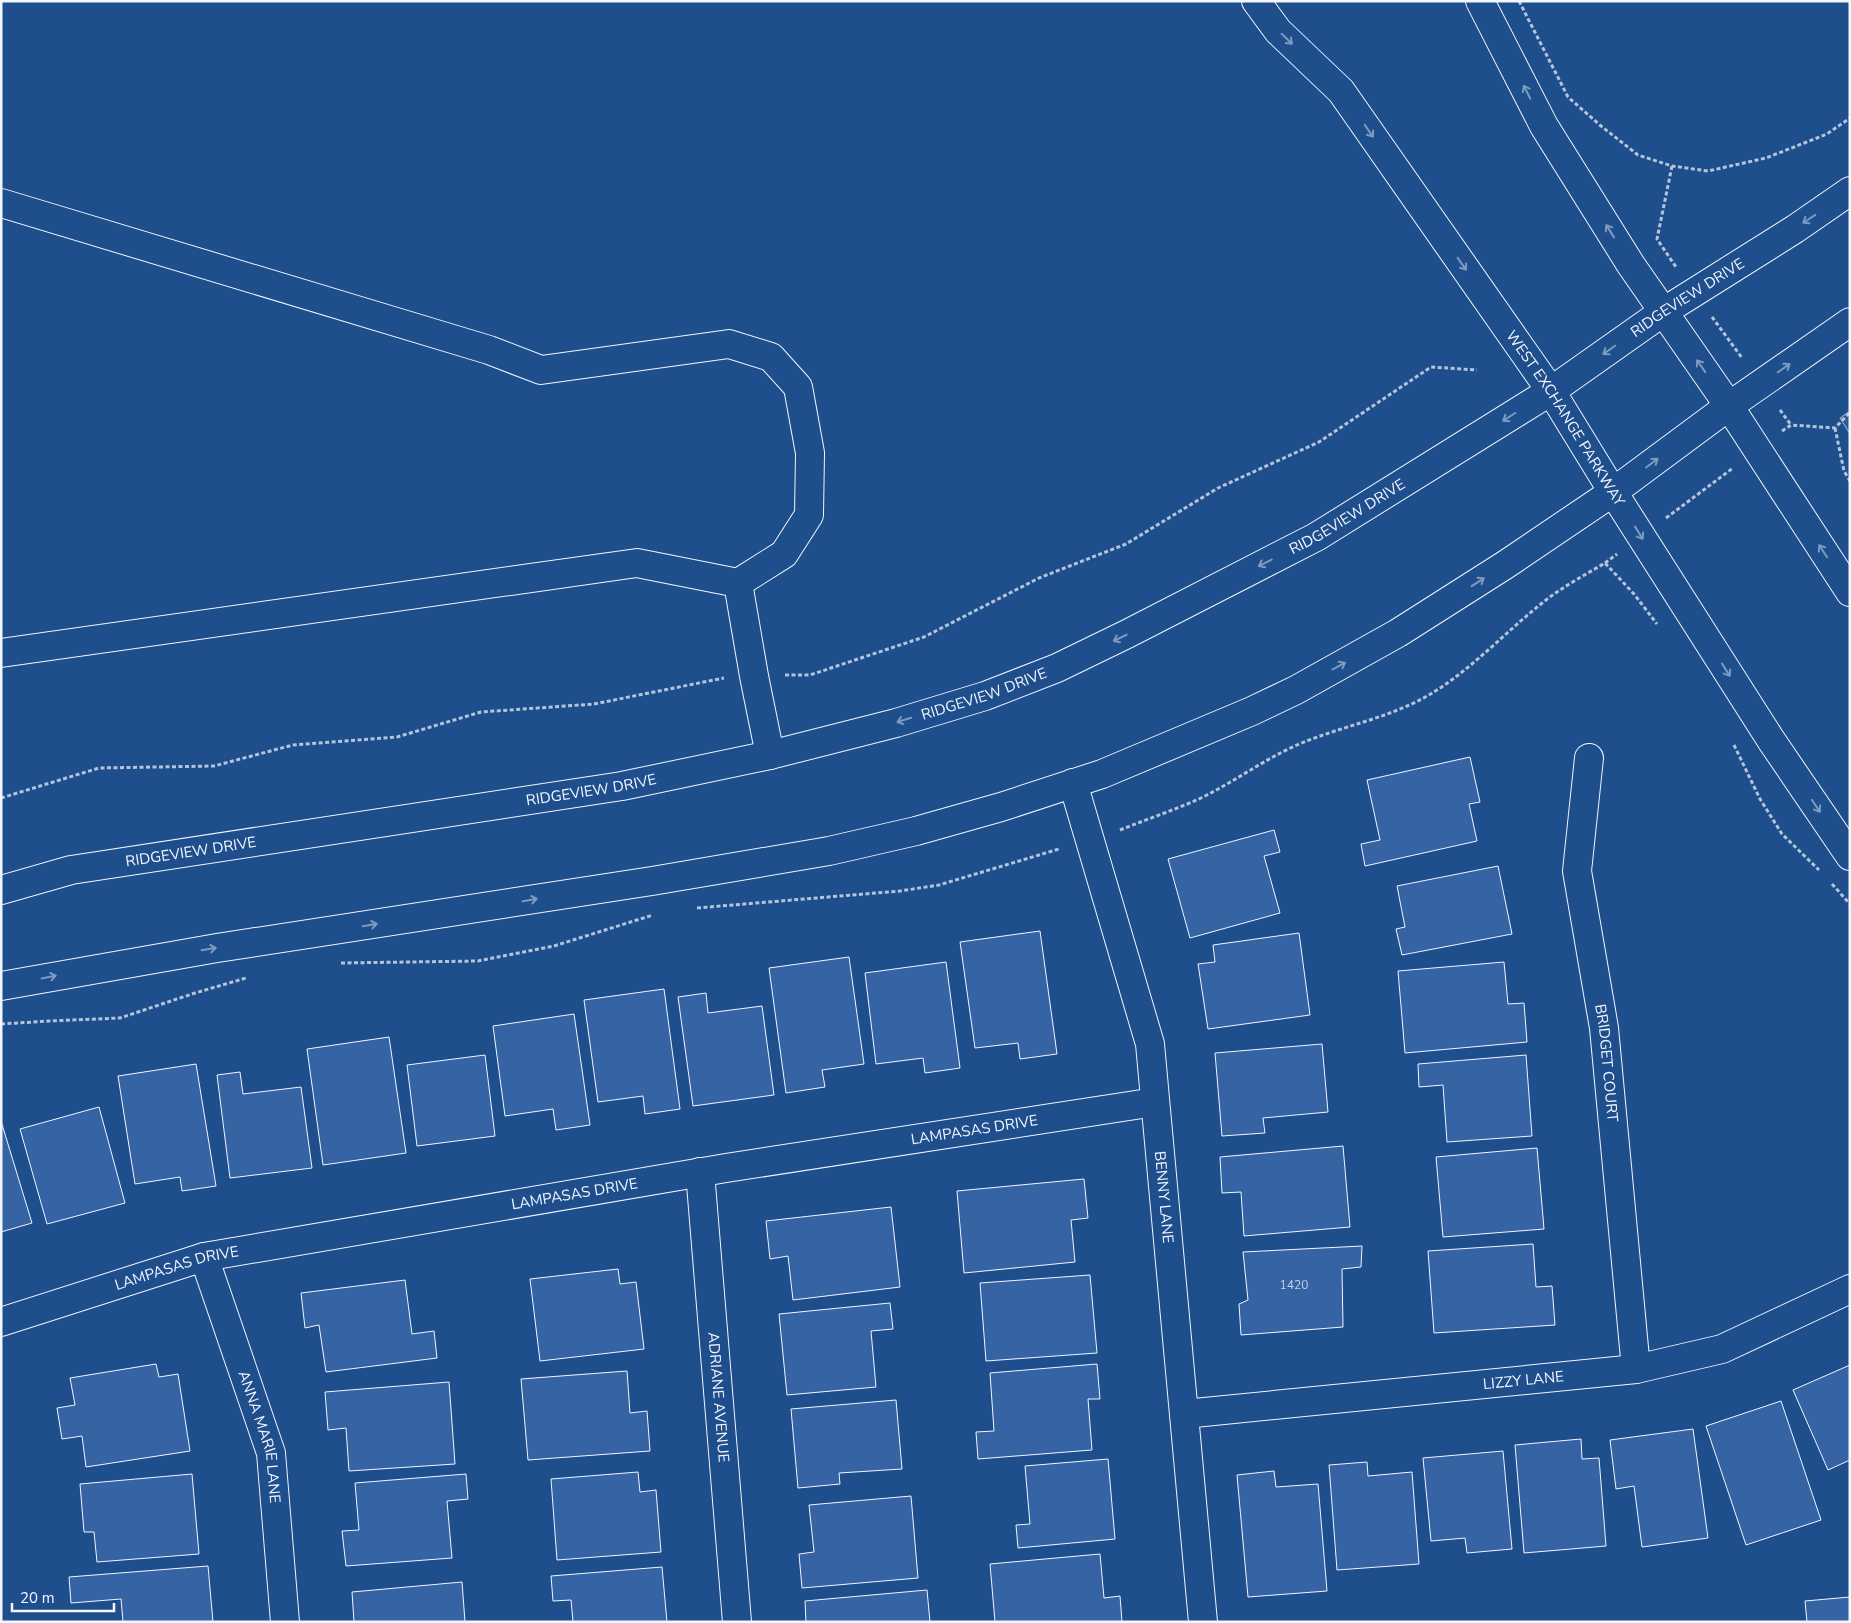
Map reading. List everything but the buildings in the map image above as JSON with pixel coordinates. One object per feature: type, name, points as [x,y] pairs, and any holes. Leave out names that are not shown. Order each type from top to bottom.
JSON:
[{"type":"street","name":"WEST EXCHANGE PARKWAY","points":[[1256,1],[1278,30],[1341,91],[1551,391],[1771,740],[1850,856]]},
{"type":"street","points":[[1480,1],[1544,126],[1631,265],[1730,406],[1850,592]]},
{"type":"street","name":"RIDGEVIEW DRIVE","points":[[1,890],[71,870],[622,786],[770,755],[896,723],[985,696],[1057,668],[1316,537],[1551,391],[1663,312],[1850,191]]},
{"type":"street","points":[[1,203],[489,350],[541,370],[729,344],[770,357],[798,387],[810,453],[809,515],[784,554],[738,583],[638,563],[1,653]]},
{"type":"street","points":[[1,986],[217,948],[661,880],[829,851],[916,831],[1001,807],[1102,774],[1252,711],[1296,690],[1398,633],[1505,565],[1613,492],[1730,406],[1850,322]]},
{"type":"street","points":[[738,583],[770,755]]},
{"type":"street","name":"BRIDGET COURT","points":[[1589,758],[1577,871],[1604,1028],[1636,1369]]},
{"type":"street","name":"BENNY LANE","points":[[1073,783],[1150,1044],[1203,1622]]},
{"type":"street","name":"LAMPASAS DRIVE","points":[[1,1322],[204,1257],[700,1172],[1155,1102]]},
{"type":"street","name":"ADRIANE AVENUE","points":[[700,1172],[737,1622]]},
{"type":"street","name":"ANNA MARIE LANE","points":[[204,1257],[271,1453],[285,1622]]},
{"type":"street","name":"LIZZY LANE","points":[[1184,1414],[1636,1369],[1722,1349],[1850,1289]]},
{"type":"path","points":[[1519,1],[1568,97],[1638,155],[1672,166],[1708,171],[1766,158],[1827,134],[1850,118]]},
{"type":"path","points":[[1672,166],[1657,239],[1694,293],[1791,425]]},
{"type":"path","points":[[1835,428],[1850,412]]},
{"type":"path","points":[[1112,833],[1202,797],[1268,758],[1299,744],[1400,710],[1436,691],[1466,670],[1554,594],[1605,563],[1791,425],[1835,428]]},
{"type":"path","points":[[1835,428],[1844,471],[1850,481]]},
{"type":"path","points":[[1605,563],[1634,594],[1659,627]]},
{"type":"path","points":[[1731,740],[1760,799],[1782,834],[1822,873]]},
{"type":"path","points":[[694,908],[900,891],[939,885],[1060,849]]},
{"type":"path","points":[[1827,878],[1850,904]]},
{"type":"path","points":[[340,963],[478,961],[554,946],[656,914]]},
{"type":"path","points":[[1,1024],[49,1020],[120,1018],[253,976]]},
{"type":"shaded area","points":[[1850,411],[1850,434],[1840,418]]}]
